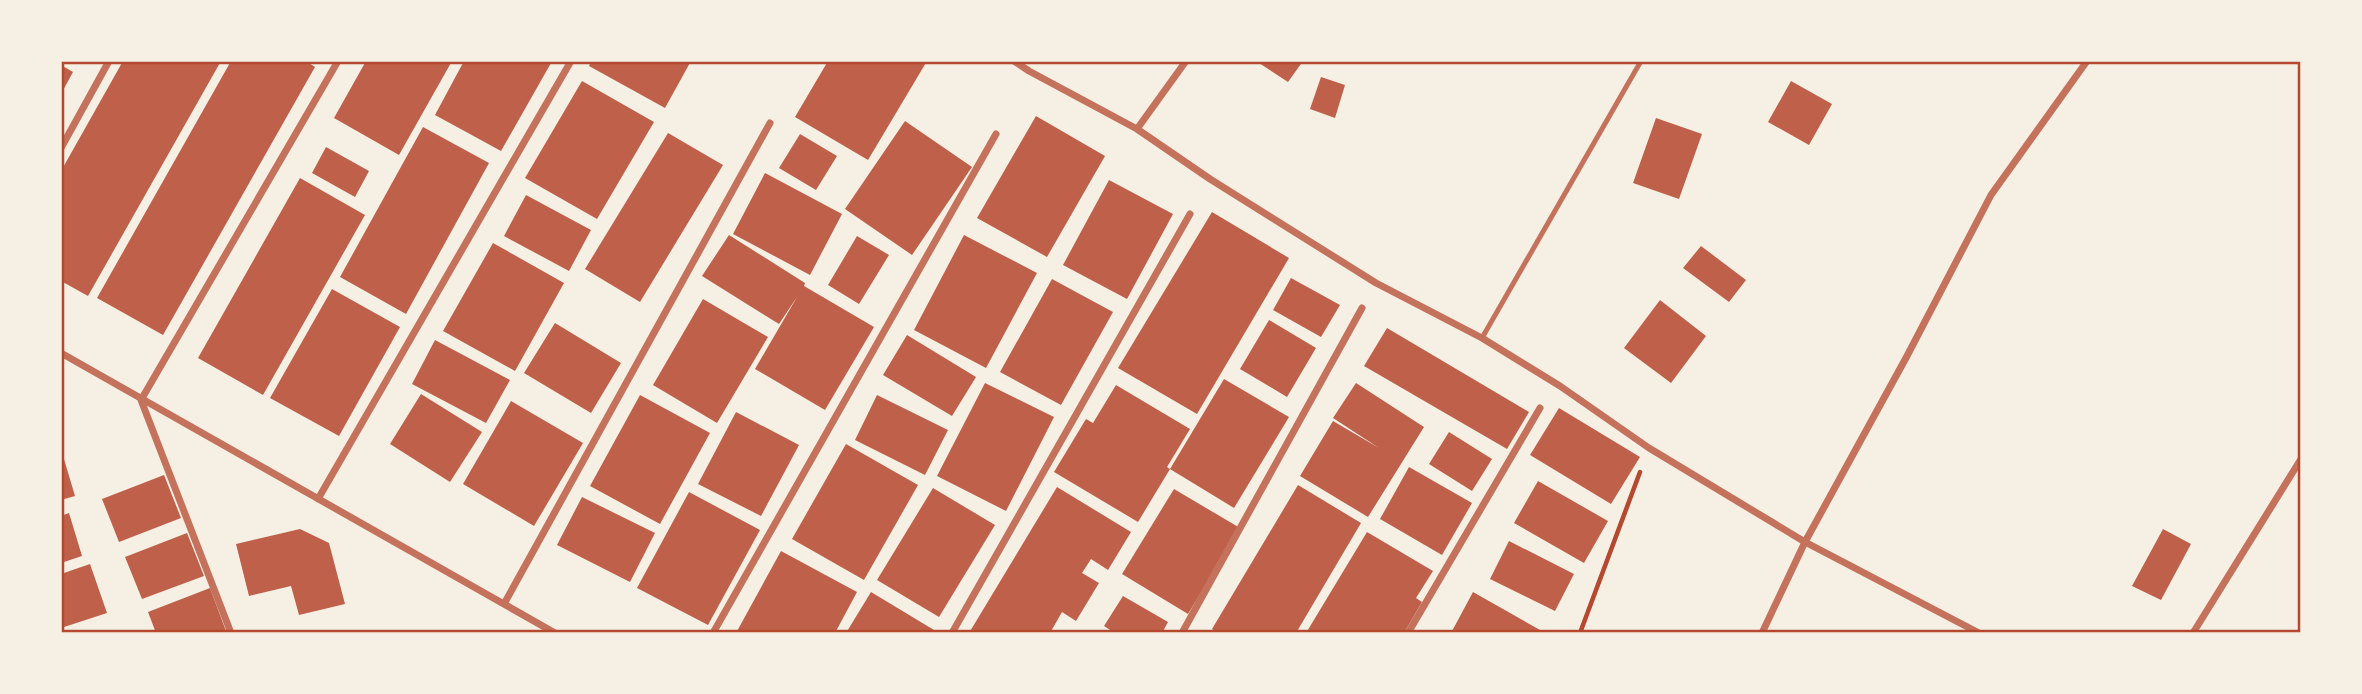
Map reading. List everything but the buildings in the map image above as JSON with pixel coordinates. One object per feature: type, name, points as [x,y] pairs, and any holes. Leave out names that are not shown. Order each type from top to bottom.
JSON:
[{"type":"street","points":[[61,148],[109,61]]},
{"type":"street","points":[[141,400],[338,61]]},
{"type":"street","points":[[318,499],[571,61]]},
{"type":"street","points":[[1014,61],[1137,129],[1210,179],[1376,283],[1482,338],[1560,386],[1649,448],[1805,542],[1979,633]]},
{"type":"street","points":[[1137,129],[1186,61]]},
{"type":"street","points":[[1762,633],[1805,542],[1991,195],[2087,61]]},
{"type":"street","points":[[504,604],[770,123]]},
{"type":"street","points":[[713,633],[996,134]]},
{"type":"street","points":[[952,633],[1190,214]]},
{"type":"street","points":[[1182,633],[1362,308]]},
{"type":"street","points":[[61,353],[555,633]]},
{"type":"street","points":[[141,400],[232,633]]},
{"type":"street","points":[[1408,633],[1540,408]]},
{"type":"street","points":[[2193,633],[2301,459]]},
{"type":"lane","points":[[1482,338],[1641,61]]},
{"type":"path","points":[[1580,633],[1649,448]]}]
